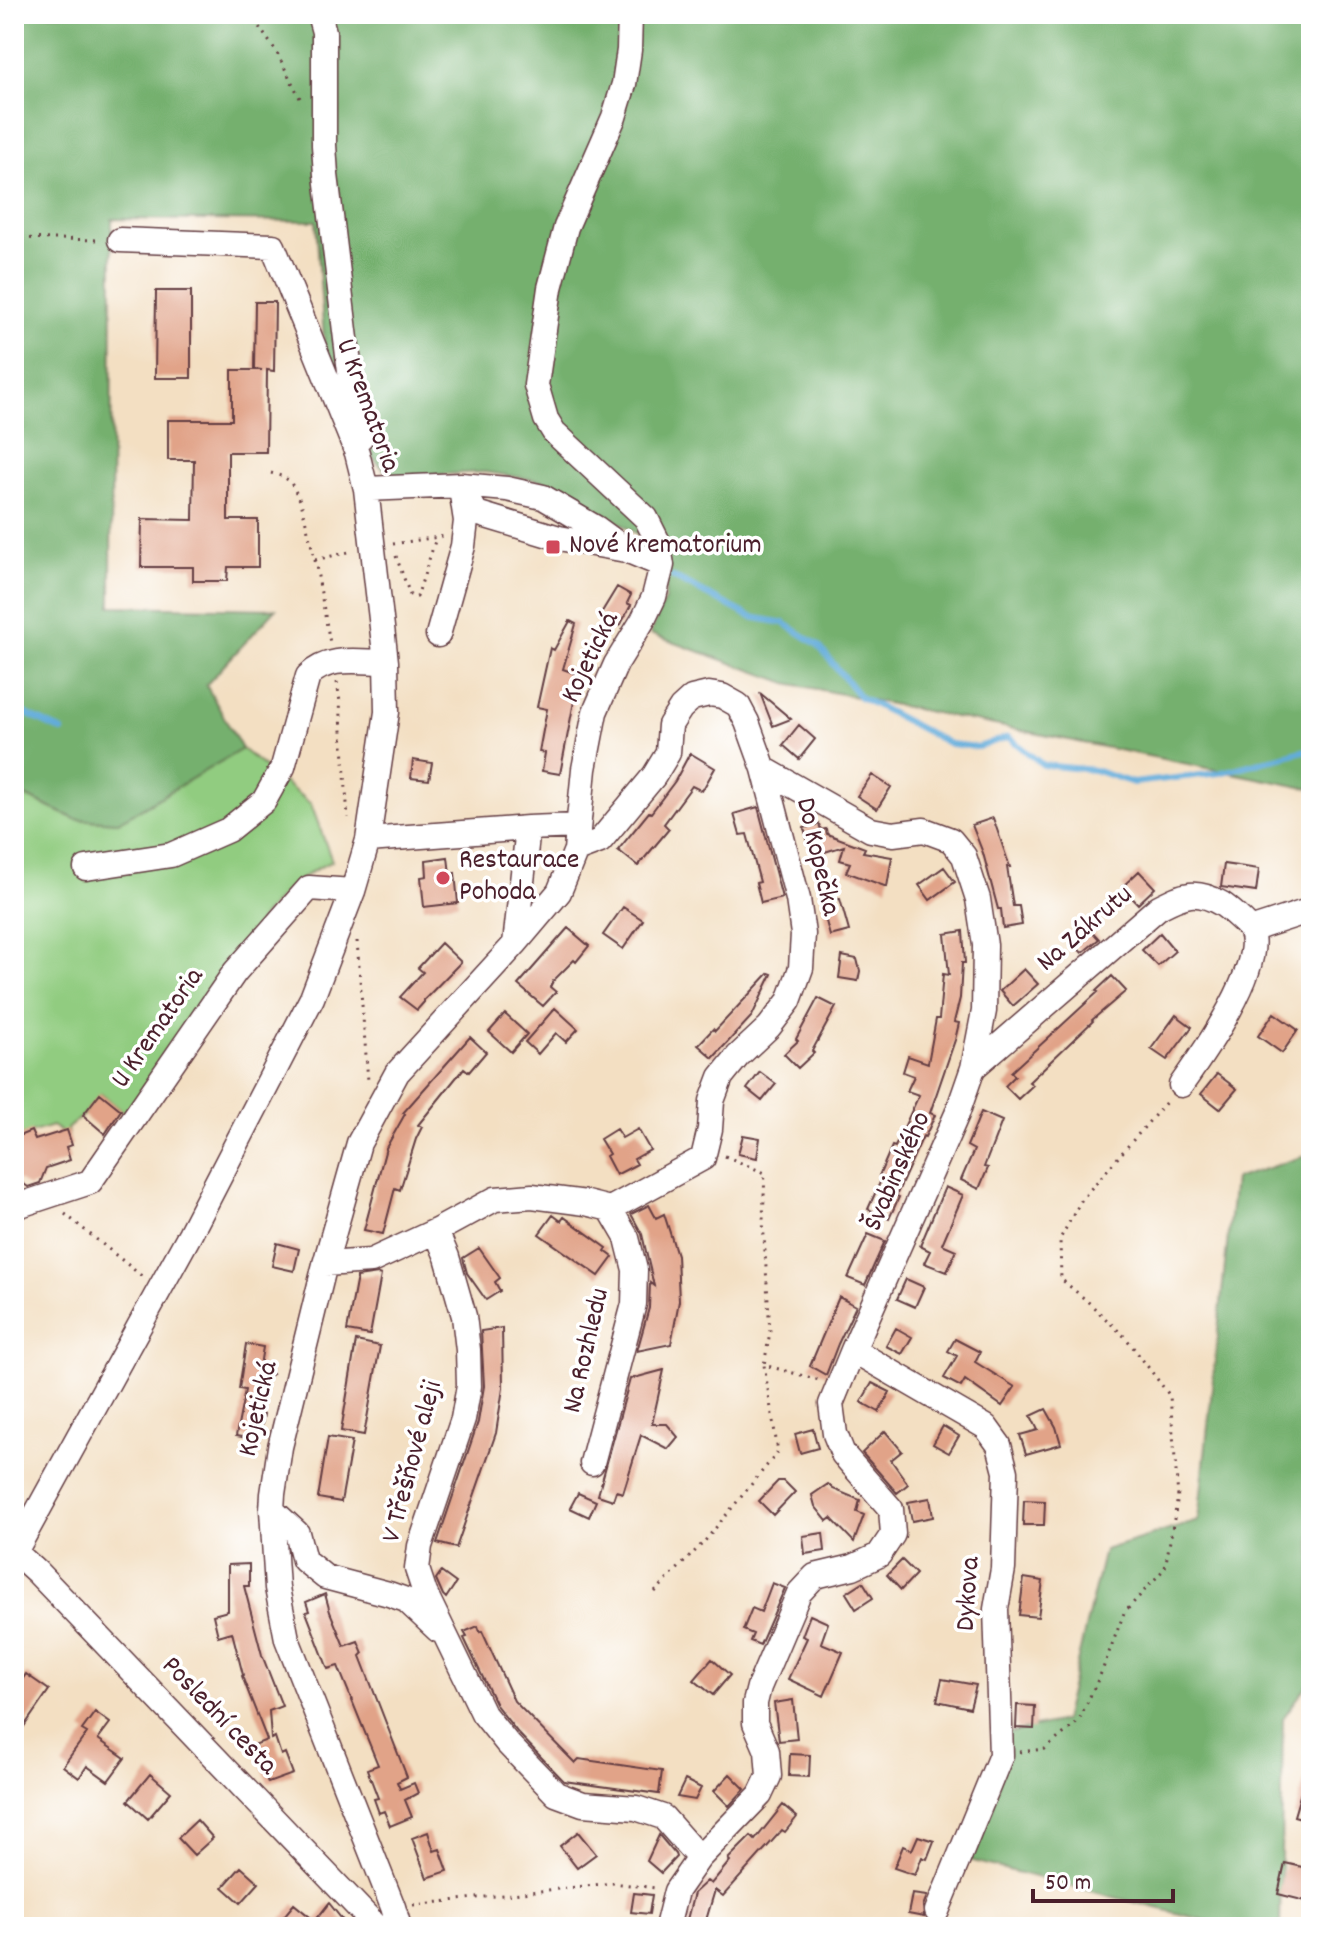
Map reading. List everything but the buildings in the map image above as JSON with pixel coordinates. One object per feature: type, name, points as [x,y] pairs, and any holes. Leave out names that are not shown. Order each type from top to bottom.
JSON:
[{"type":"street","points":[[319,14],[324,32],[326,175],[361,438],[357,453]]},
{"type":"street","points":[[630,14],[624,84],[614,117],[566,227],[550,288],[536,385],[546,419],[554,432],[646,518],[658,542],[662,565]]},
{"type":"street","name":"U Krematoria","points":[[14,1207],[90,1182],[235,972],[309,888],[353,891],[358,834],[387,712],[386,662],[366,489],[357,453],[273,246],[120,240]]},
{"type":"street","points":[[461,485],[476,513],[559,538],[626,550],[662,565]]},
{"type":"street","points":[[366,489],[461,485],[507,489],[543,497],[626,550]]},
{"type":"street","points":[[438,635],[463,546],[466,521],[461,485]]},
{"type":"street","name":"Kojetická","points":[[396,1917],[287,1639],[277,1588],[272,1510],[280,1447],[325,1264],[359,1143],[397,1073],[559,892],[577,838],[584,769],[595,712],[616,664],[654,597],[662,565]]},
{"type":"street","points":[[86,868],[171,855],[228,830],[264,801],[283,767],[308,676],[316,668],[333,661],[386,662]]},
{"type":"street","points":[[358,834],[528,828],[600,841],[654,776],[668,753],[670,725],[681,708],[692,698],[709,694],[722,696],[738,705],[764,769]]},
{"type":"street","name":"Švabinského","points":[[667,1927],[676,1891],[699,1858],[760,1795],[769,1776],[767,1751],[755,1723],[755,1703],[799,1593],[815,1576],[853,1567],[879,1555],[893,1534],[891,1509],[843,1454],[835,1434],[831,1404],[957,1114],[973,1068],[984,1011],[985,945],[978,899],[964,856],[951,840],[924,830],[893,834],[871,830],[764,769]]},
{"type":"street","name":"Do Kopečka","points":[[706,1148],[712,1101],[721,1077],[769,1027],[789,1001],[801,968],[803,934],[798,899],[764,769]]},
{"type":"street","points":[[515,944],[528,828]]},
{"type":"street","points":[[14,1551],[190,1234],[312,998],[353,891]]},
{"type":"street","name":"Na Zákrutu","points":[[973,1068],[1159,907],[1183,894],[1205,896],[1224,905],[1250,930]]},
{"type":"street","points":[[1181,1085],[1215,1037],[1241,987],[1252,950],[1250,930],[1311,910]]},
{"type":"street","points":[[325,1264],[371,1261],[495,1199],[532,1196],[610,1209],[703,1158],[706,1148]]},
{"type":"street","name":"Na Rozhledu","points":[[592,1463],[634,1304],[635,1270],[627,1238],[610,1209]]},
{"type":"street","name":"V Třešňové aleji","points":[[436,1231],[464,1316],[469,1386],[463,1419],[420,1546],[417,1569],[445,1637],[483,1713],[556,1794],[583,1804],[636,1808],[663,1817],[699,1858]]},
{"type":"street","name":"Dykova","points":[[853,1350],[986,1427],[999,1445],[1006,1472],[1003,1569],[996,1609],[1001,1755],[937,1911]]},
{"type":"street","points":[[272,1510],[297,1533],[304,1560],[325,1577],[406,1600],[445,1637]]},
{"type":"street","name":"Poslední cesta","points":[[14,1551],[377,1927]]},
{"type":"path","points":[[250,14],[276,51],[303,105]]},
{"type":"path","points":[[14,238],[120,240]]},
{"type":"path","points":[[271,473],[290,481],[295,489],[315,560],[340,702],[358,834]]},
{"type":"path","points":[[392,545],[410,595],[417,597],[436,538]]},
{"type":"path","points":[[398,544],[427,539]]},
{"type":"path","points":[[315,560],[353,551]]},
{"type":"path","points":[[357,937],[371,1121]]},
{"type":"path","points":[[1001,1755],[1045,1749],[1078,1722],[1124,1613],[1165,1568],[1178,1497],[1170,1396],[1126,1338],[1061,1279],[1060,1239],[1082,1199],[1181,1085]]},
{"type":"path","points":[[655,1592],[704,1542],[778,1452],[764,1365],[770,1332],[763,1220],[765,1173],[706,1148]]},
{"type":"path","points":[[44,1197],[159,1290]]},
{"type":"path","points":[[764,1365],[838,1386]]},
{"type":"path","points":[[396,1917],[612,1883],[676,1891]]},
{"type":"green space","points":[[14,14],[1311,14],[1311,789],[787,683],[650,634],[665,599],[667,552],[578,498],[543,481],[485,472],[391,477],[373,458],[325,356],[316,221],[112,219],[111,606],[276,609],[206,685],[242,749],[118,822],[75,819],[14,791]]},
{"type":"green space","points":[[242,749],[311,804],[332,861],[294,884],[263,916],[126,1114],[101,1094],[67,1129],[69,1141],[66,1142],[61,1132],[52,1126],[14,1138],[14,791],[75,819],[118,822]]},
{"type":"green space","points":[[1311,1154],[1311,1680],[1283,1718],[1280,1927],[1231,1927],[957,1857],[1006,1733],[1063,1721],[1104,1550],[1198,1521],[1234,1179]]},
{"type":"waterway","points":[[673,577],[751,617],[784,623],[818,645],[860,697],[950,744],[978,747],[1008,737],[1043,765],[1094,770],[1133,783],[1219,773],[1311,749]]},
{"type":"waterway","points":[[14,708],[62,731]]},
{"type":"place","name":"Nové krematorium","points":[[553,547]]},
{"type":"place","name":"Restaurace Pohoda","points":[[443,878]]}]
